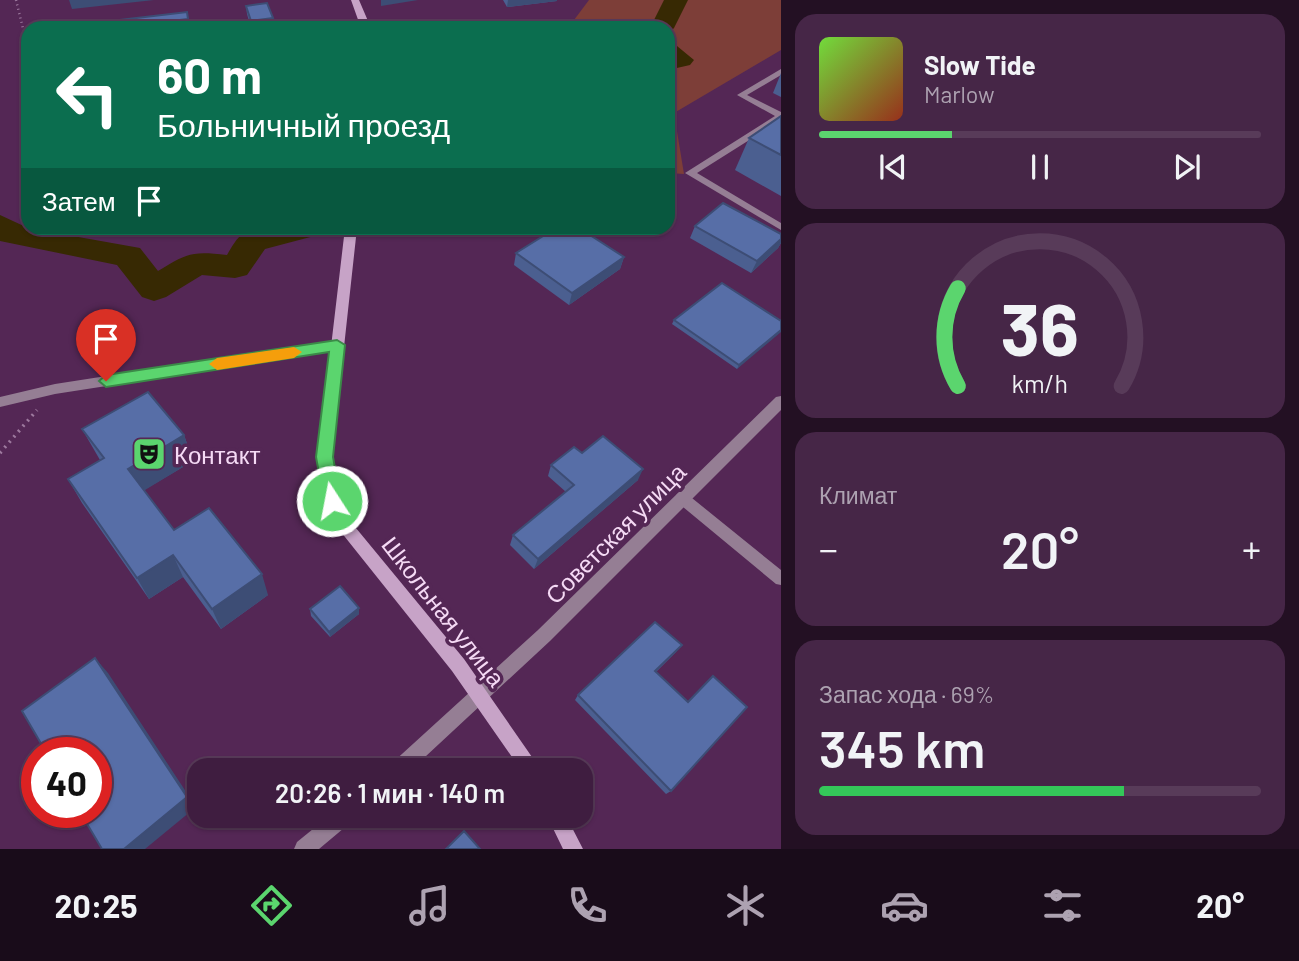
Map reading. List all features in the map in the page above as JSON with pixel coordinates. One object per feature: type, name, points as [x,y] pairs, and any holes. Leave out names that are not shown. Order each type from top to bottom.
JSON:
[{"type":"street","points":[[355,0],[363,21]]},
{"type":"street","name":"Школьная улица","points":[[350,235],[325,457],[332,501],[346,527],[481,696],[524,758]]},
{"type":"street","points":[[1,401],[55,389],[337,345]]},
{"type":"street","name":"Советская улица","points":[[411,758],[481,696],[781,401]]},
{"type":"street","points":[[304,849],[329,828]]},
{"type":"street","points":[[562,828],[573,849]]},
{"type":"lane","points":[[781,72],[741,95],[781,116]]},
{"type":"lane","points":[[781,116],[690,173],[781,227]]},
{"type":"lane","points":[[682,498],[781,579]]},
{"type":"path","points":[[16,0],[21,21]]},
{"type":"path","points":[[0,453],[55,389]]},
{"type":"shaded area","points":[[589,0],[781,0],[781,50],[675,112],[675,21],[573,21]]},
{"type":"shaded area","points":[[675,119],[684,174],[675,173]]},
{"type":"building","points":[[267,3],[273,18],[251,21],[246,6]]},
{"type":"building","points":[[187,12],[188,19],[171,21],[111,21]]},
{"type":"building","points":[[781,116],[781,155],[749,138]]},
{"type":"building","points":[[723,203],[781,234],[781,239],[757,261],[695,226]]},
{"type":"building","points":[[545,235],[590,235],[624,257],[572,293],[516,253]]},
{"type":"building","points":[[722,283],[781,321],[781,330],[739,365],[674,320]]},
{"type":"building","points":[[148,392],[184,435],[128,469],[174,530],[209,508],[262,574],[212,609],[173,555],[137,578],[68,479],[104,458],[82,429]]},
{"type":"building","points":[[603,436],[643,469],[538,559],[513,535],[574,485],[551,465],[574,447],[582,453]]},
{"type":"building","points":[[340,586],[359,608],[329,632],[310,609]]},
{"type":"building","points":[[655,622],[682,645],[655,671],[688,702],[713,676],[747,707],[671,791],[578,695]]},
{"type":"building","points":[[95,658],[187,797],[124,849],[102,849],[90,828],[112,828],[112,737],[37,737],[22,711]]},
{"type":"building","points":[[464,831],[480,849],[446,849]]},
{"type":"waterway","points":[[666,21],[676,0]]},
{"type":"waterway","points":[[675,56],[681,60],[675,61]]},
{"type":"waterway","points":[[0,225],[9,233],[128,256],[154,289],[197,263],[235,267],[254,241],[278,235]]},
{"type":"slow traffic","points":[[217,364],[294,352]]},
{"type":"place","name":"Контакт","points":[[149,454]]},
{"type":"route","points":[[106,381],[337,345],[325,457],[332,501]]}]
